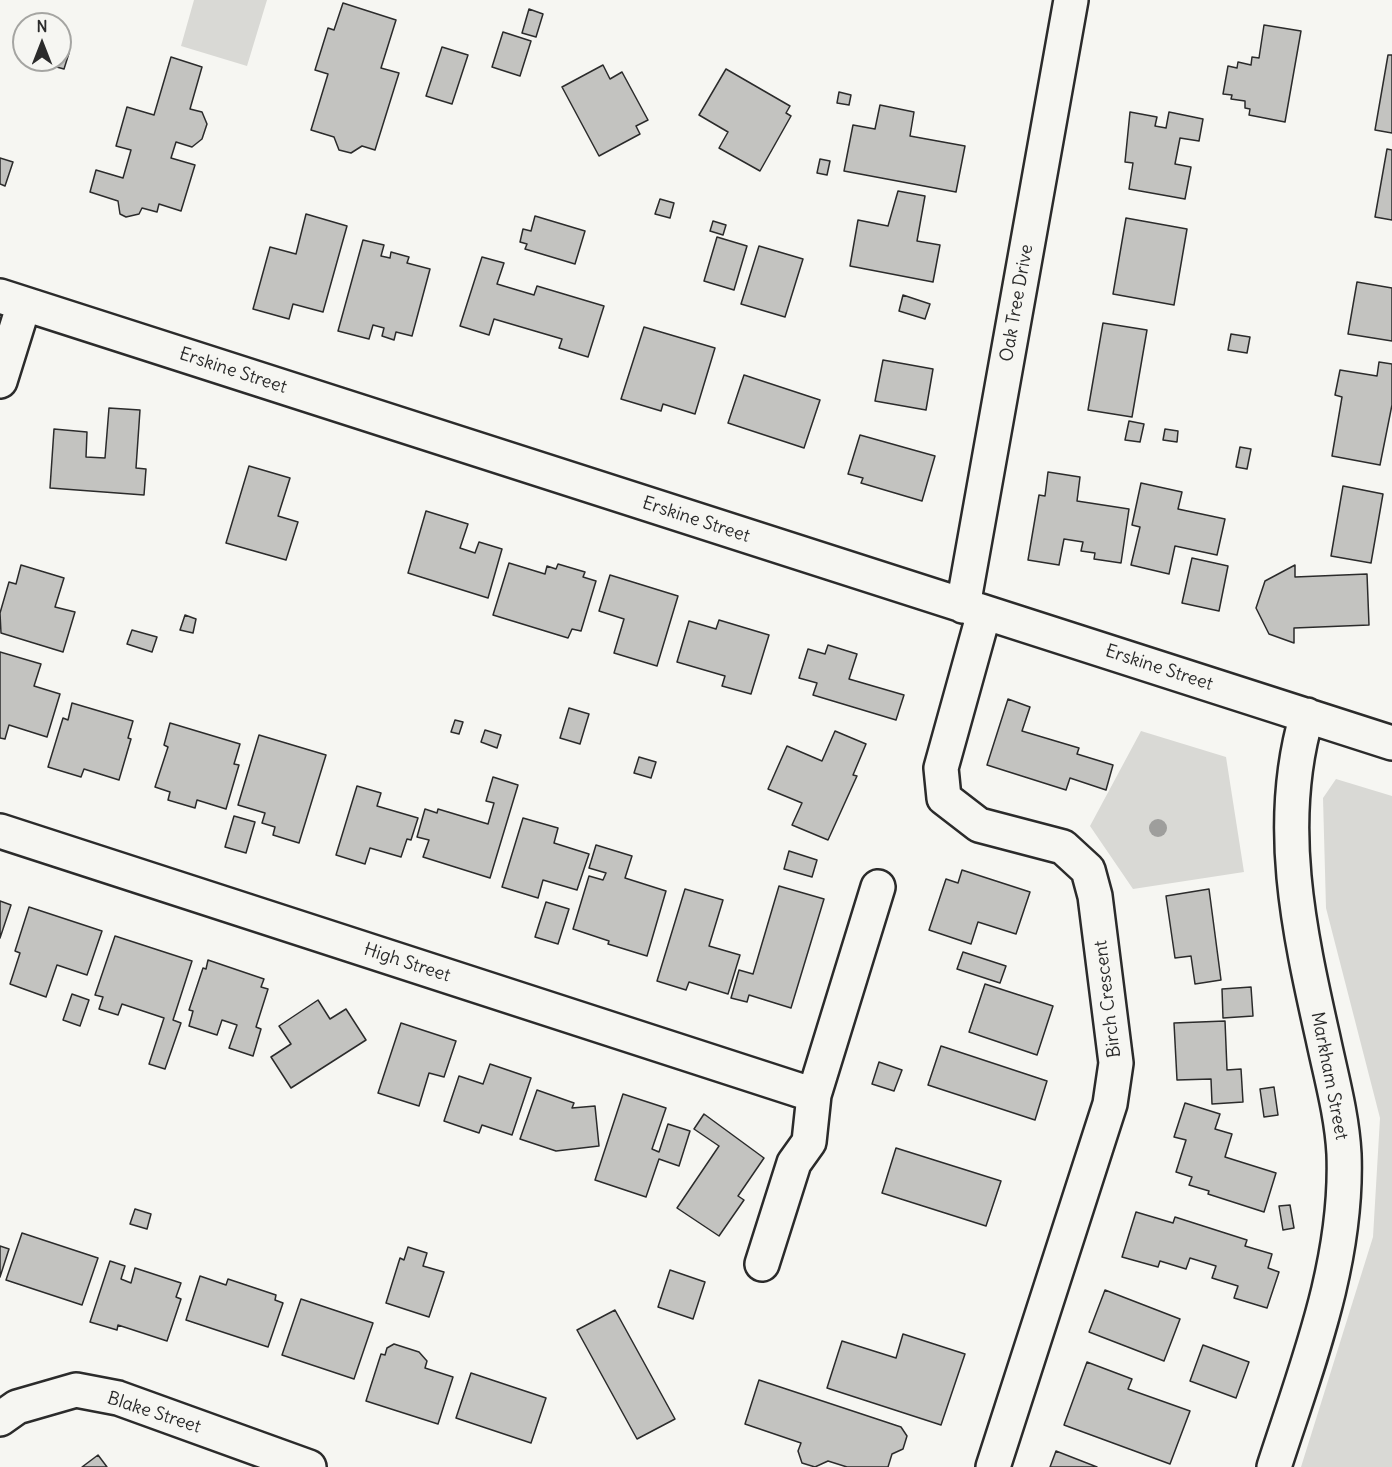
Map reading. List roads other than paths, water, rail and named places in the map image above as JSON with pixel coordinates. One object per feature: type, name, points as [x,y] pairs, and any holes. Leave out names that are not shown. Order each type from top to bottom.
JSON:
[{"type":"street","name":"Oak Tree Drive","points":[[974,609],[1071,0]]},
{"type":"street","name":"Erskine Street","points":[[12,300],[1392,743]]},
{"type":"street","points":[[0,381],[12,300]]},
{"type":"street","name":"Birch Crescent","points":[[974,609],[941,768],[944,798],[979,825],[1063,847],[1088,870],[1095,896],[1116,1063],[1110,1104],[993,1467]]},
{"type":"street","name":"Markham Street","points":[[1274,1467],[1324,1314],[1337,1259],[1343,1205],[1344,1153],[1337,1103],[1305,957],[1292,877],[1290,823],[1296,766],[1307,715]]},
{"type":"street","name":"High Street","points":[[0,831],[814,1095]]},
{"type":"street","points":[[762,1264],[794,1163],[809,1142],[814,1095],[878,886]]},
{"type":"street","name":"Blake Street","points":[[0,1419],[17,1407],[76,1390],[118,1398],[309,1467]]}]
